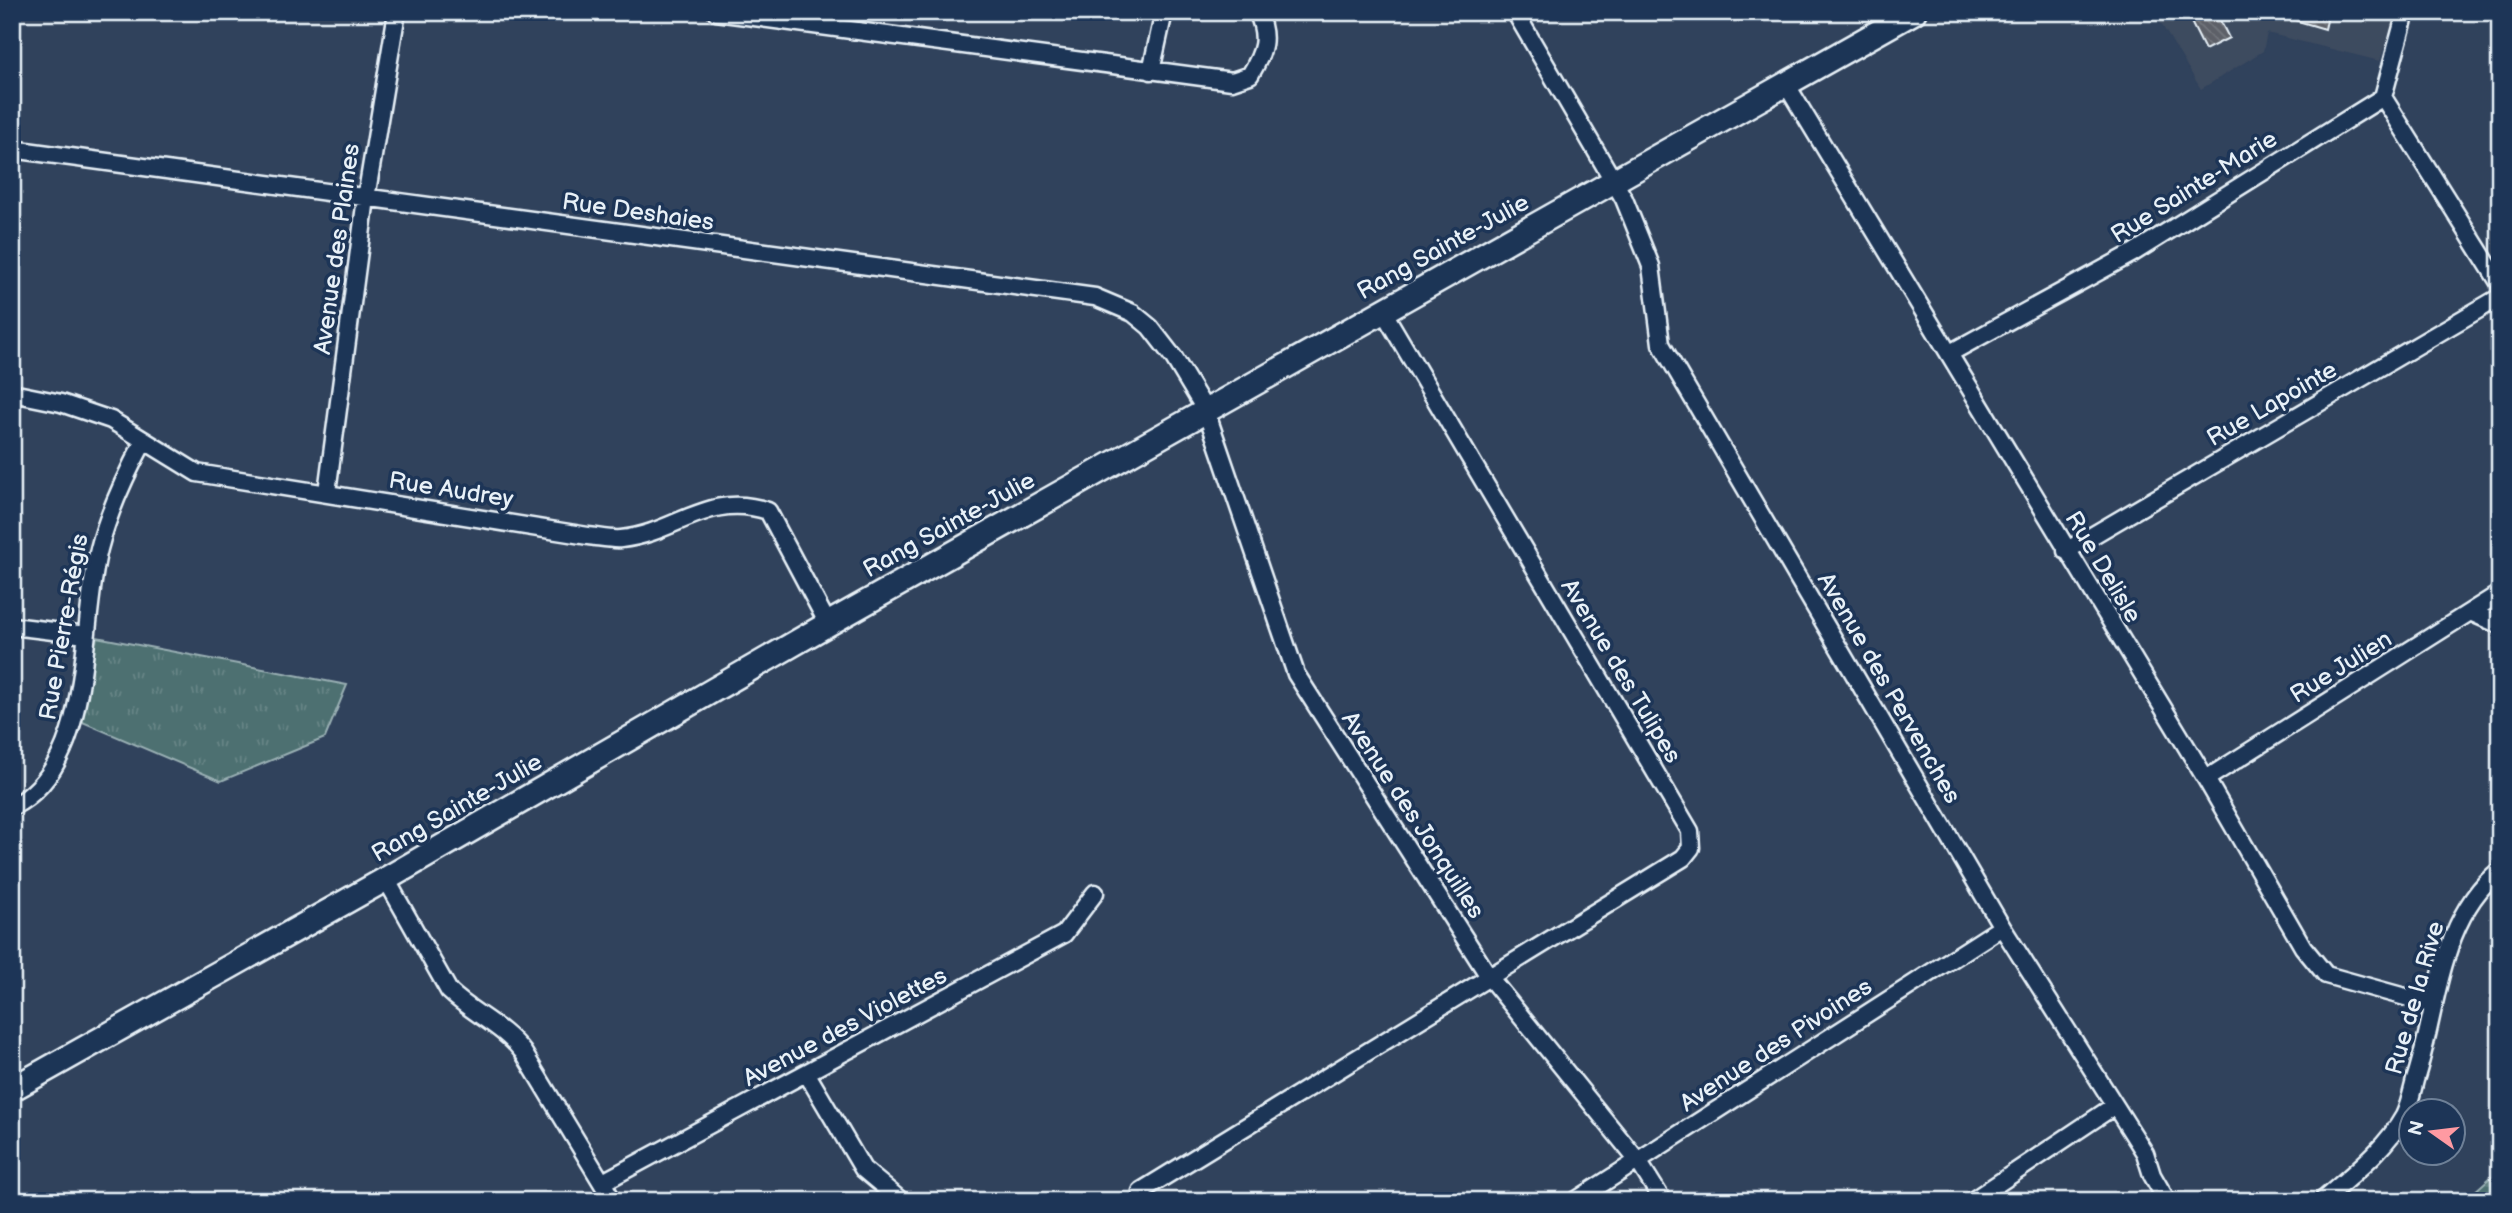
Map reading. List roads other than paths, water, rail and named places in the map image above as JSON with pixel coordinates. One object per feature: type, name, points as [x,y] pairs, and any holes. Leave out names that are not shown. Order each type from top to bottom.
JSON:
[{"type":"street","name":"Avenue des Plaines","points":[[327,492],[366,198],[397,12]]},
{"type":"street","points":[[716,12],[1232,81],[1250,75],[1265,47],[1265,29],[1257,12]]},
{"type":"street","points":[[1151,71],[1164,12]]},
{"type":"street","name":"Avenue des Pervenches","points":[[1515,12],[1614,181],[1651,266],[1661,344],[2002,927],[2145,1153],[2152,1175],[2167,1201]]},
{"type":"street","name":"Rang Sainte-Julie","points":[[12,1089],[386,879],[828,624],[1914,12]]},
{"type":"street","points":[[2406,12],[2383,97],[2500,284]]},
{"type":"street","name":"Rue Delisle","points":[[1786,84],[2206,779],[2303,947],[2326,975],[2434,1005]]},
{"type":"street","name":"Rue Sainte-Marie","points":[[1950,353],[2133,253],[2383,97]]},
{"type":"street","name":"Rue Deshaies","points":[[12,149],[1095,297],[1133,313],[1150,327],[1206,411]]},
{"type":"street","name":"Rue Lapointe","points":[[2066,551],[2500,297]]},
{"type":"street","name":"Avenue des Tulipes","points":[[1382,311],[1693,840],[1690,852],[1683,859],[1490,978]]},
{"type":"street","name":"Rue Audrey","points":[[12,393],[61,403],[111,420],[197,473],[620,539],[653,532],[716,507],[746,504],[768,511],[828,624]]},
{"type":"street","name":"Avenue des Jonquilles","points":[[1206,411],[1296,674],[1490,978],[1638,1161],[1663,1201]]},
{"type":"street","name":"Rue Pierre-Régis","points":[[12,807],[30,798],[58,765],[73,718],[98,551],[115,495],[144,441]]},
{"type":"street","name":"Rue Julien","points":[[2206,779],[2500,593]]},
{"type":"street","points":[[2470,612],[2500,625]]},
{"type":"street","points":[[12,626],[86,635]]},
{"type":"street","name":"Rue de la Rive","points":[[2322,1201],[2375,1154],[2404,1116],[2422,1059],[2453,937],[2464,910],[2488,880],[2500,870]]},
{"type":"street","points":[[386,879],[449,991],[508,1032],[523,1052],[613,1201]]},
{"type":"street","name":"Avenue des Violettes","points":[[603,1182],[1064,934],[1095,893]]},
{"type":"street","name":"Avenue des Pivoines","points":[[1575,1201],[2002,927]]},
{"type":"street","points":[[1148,1201],[1142,1191],[1490,978]]},
{"type":"street","points":[[807,1074],[863,1169],[898,1199]]},
{"type":"street","points":[[1972,1201],[2114,1106]]}]
